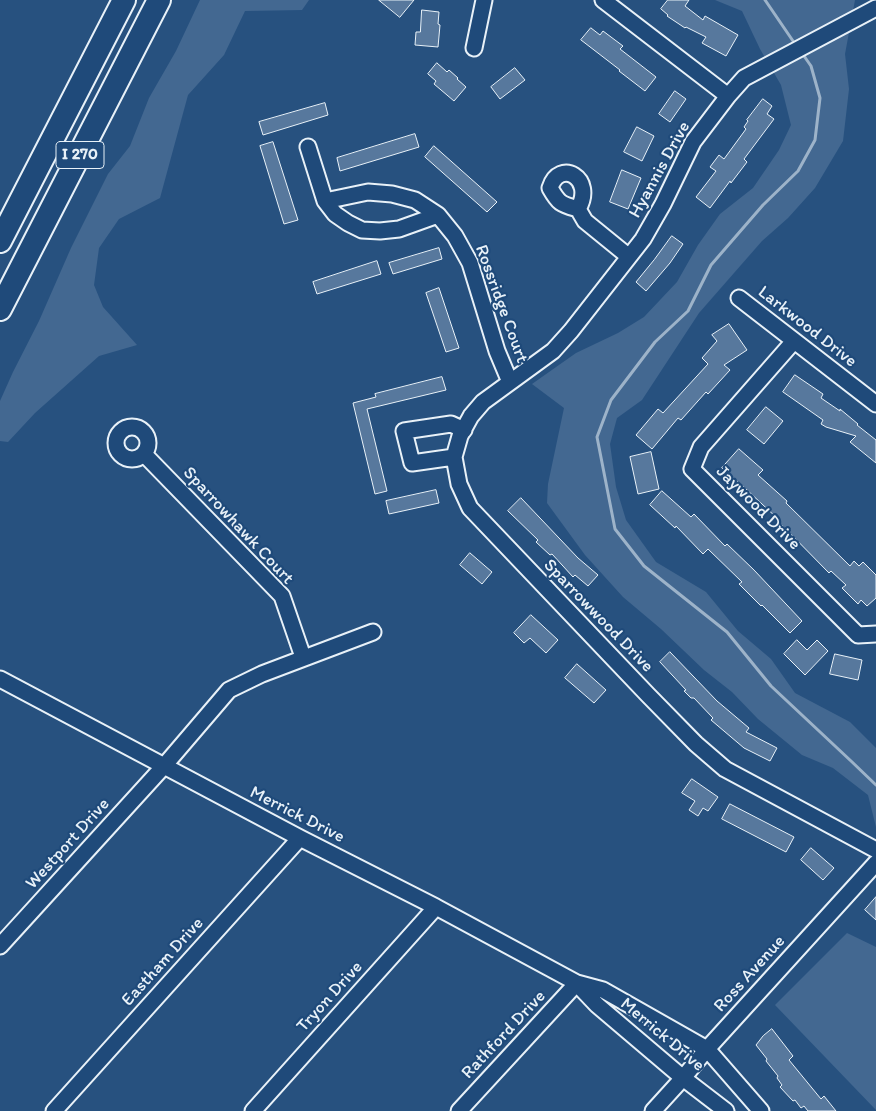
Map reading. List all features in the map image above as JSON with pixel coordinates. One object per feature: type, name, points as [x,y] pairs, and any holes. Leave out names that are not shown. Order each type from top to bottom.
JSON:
[{"type":"highway","name":"I 270","points":[[0,240],[124,0]]},
{"type":"highway","name":"I 270","points":[[0,309],[159,0]]},
{"type":"street","points":[[474,48],[484,0]]},
{"type":"street","points":[[603,0],[728,96]]},
{"type":"street","name":"Hyannis Drive","points":[[553,351],[571,331],[643,239],[663,204],[693,142],[744,78],[876,8]]},
{"type":"street","points":[[308,146],[325,201],[335,214],[348,223],[362,230],[380,231],[399,228],[438,215]]},
{"type":"street","name":"Rossridge Court","points":[[325,201],[368,192],[392,194],[415,200],[438,215],[455,236],[470,263],[497,351],[510,382]]},
{"type":"street","points":[[578,209],[585,221],[628,256]]},
{"type":"street","name":"Larkwood Drive","points":[[739,298],[876,404]]},
{"type":"street","name":"Jaywood Drive","points":[[794,341],[701,447],[692,469],[858,635],[876,634]]},
{"type":"street","name":"Sparrowwood Drive","points":[[553,351],[483,402],[471,416],[460,436],[454,457],[459,484],[470,508],[641,688],[696,744],[725,769],[876,850]]},
{"type":"street","points":[[454,457],[412,463],[404,431],[451,424],[464,430]]},
{"type":"street","name":"Sparrowhawk Court","points":[[144,454],[282,596],[304,657]]},
{"type":"street","points":[[164,766],[229,690],[262,674],[372,632]]},
{"type":"street","name":"Merrick Drive","points":[[0,679],[300,838],[436,907],[576,984],[597,1005],[683,1078],[726,1111]]},
{"type":"street","name":"Westport Drive","points":[[2,940],[164,766]]},
{"type":"street","name":"Eastham Drive","points":[[54,1111],[300,838]]},
{"type":"street","name":"Ross Avenue","points":[[653,1111],[876,863]]},
{"type":"street","name":"Tryon Drive","points":[[253,1111],[436,907]]},
{"type":"street","name":"Merrick Drive","points":[[576,984],[603,990],[707,1049],[760,1111]]},
{"type":"street","name":"Rathford Drive","points":[[459,1111],[576,984]]},
{"type":"shaded area","points":[[200,0],[309,0],[302,10],[245,11],[224,55],[188,95],[160,198],[119,219],[99,248],[94,285],[103,307],[137,345],[99,356],[35,413],[8,442],[0,441],[0,401],[13,372],[108,174],[130,146],[149,98],[176,51]]},
{"type":"shaded area","points":[[715,0],[855,0],[845,54],[849,89],[843,141],[815,188],[788,218],[762,241],[699,313],[642,400],[617,418],[610,444],[616,487],[626,520],[656,562],[706,592],[738,631],[771,659],[795,693],[850,722],[876,748],[876,827],[868,795],[833,768],[802,755],[758,719],[732,692],[704,670],[661,629],[623,597],[585,555],[547,503],[548,484],[564,408],[532,384],[576,353],[618,333],[644,317],[677,282],[698,245],[720,214],[753,188],[779,150],[791,125],[781,85],[760,49],[742,11]]},
{"type":"shaded area","points":[[847,933],[876,947],[876,1110],[775,1005]]},
{"type":"building","points":[[379,0],[414,0],[400,17]]},
{"type":"building","points":[[668,0],[689,0],[685,6],[703,20],[705,16],[738,35],[726,56],[702,43],[706,37],[685,28],[667,16],[661,9]]},
{"type":"building","points":[[422,10],[439,12],[438,47],[415,45],[416,32],[420,32]]},
{"type":"building","points":[[591,28],[600,35],[603,31],[623,46],[620,49],[656,77],[645,91],[581,40]]},
{"type":"building","points":[[437,63],[447,72],[449,70],[466,87],[454,101],[434,84],[436,81],[428,74]]},
{"type":"building","points":[[515,68],[525,80],[500,99],[491,87]]},
{"type":"building","points":[[675,91],[686,99],[670,122],[659,114]]},
{"type":"building","points":[[763,99],[772,106],[767,114],[774,119],[744,159],[747,162],[710,208],[696,197],[716,171],[710,167],[719,155],[724,159],[746,129],[744,127],[747,120]]},
{"type":"building","points":[[325,103],[328,115],[263,135],[259,122]]},
{"type":"building","points":[[637,127],[654,136],[642,161],[624,152]]},
{"type":"building","points":[[415,134],[419,147],[340,171],[337,158]]},
{"type":"building","points":[[273,142],[298,220],[284,224],[260,146]]},
{"type":"building","points":[[434,146],[497,202],[487,212],[425,157]]},
{"type":"building","points":[[622,170],[641,178],[628,209],[610,202]]},
{"type":"building","points":[[672,236],[683,244],[670,263],[646,291],[636,282]]},
{"type":"building","points":[[439,248],[442,259],[393,274],[389,263]]},
{"type":"building","points":[[377,261],[381,274],[317,294],[313,282]]},
{"type":"building","points":[[439,288],[459,348],[446,352],[426,293]]},
{"type":"building","points":[[729,324],[747,350],[724,365],[730,370],[708,394],[706,392],[681,420],[678,418],[652,449],[636,435],[658,409],[663,413],[708,364],[702,358],[717,341],[712,335]]},
{"type":"building","points":[[795,375],[823,394],[821,398],[840,411],[840,409],[876,440],[876,463],[850,442],[856,436],[821,424],[823,420],[783,392]]},
{"type":"building","points":[[442,377],[446,390],[367,409],[387,491],[375,494],[353,403],[376,397],[375,394]]},
{"type":"building","points":[[766,407],[783,421],[764,444],[747,430]]},
{"type":"building","points":[[739,449],[763,470],[758,475],[787,501],[786,503],[850,566],[854,561],[859,566],[863,562],[876,575],[876,598],[867,606],[861,600],[858,604],[842,588],[846,585],[831,571],[829,573],[778,519],[722,468]]},
{"type":"building","points":[[651,452],[659,489],[638,494],[630,457]]},
{"type":"building","points":[[436,490],[439,503],[389,514],[386,501]]},
{"type":"building","points":[[662,491],[691,517],[694,514],[725,546],[727,544],[802,621],[790,633],[739,584],[742,582],[708,549],[703,554],[676,526],[675,528],[650,505]]},
{"type":"building","points":[[521,498],[578,558],[598,575],[588,586],[575,575],[573,577],[552,554],[550,555],[536,542],[538,540],[508,511]]},
{"type":"building","points":[[470,553],[492,572],[482,584],[460,565]]},
{"type":"building","points":[[531,615],[558,640],[546,653],[530,638],[524,643],[514,633]]},
{"type":"building","points":[[797,640],[807,650],[817,640],[828,651],[805,675],[784,654]]},
{"type":"building","points":[[670,652],[717,701],[749,728],[746,732],[777,748],[770,761],[744,748],[711,720],[713,718],[694,698],[691,698],[684,691],[686,690],[660,662]]},
{"type":"building","points":[[835,654],[862,660],[858,680],[830,674]]},
{"type":"building","points":[[577,664],[606,690],[594,703],[565,678]]},
{"type":"building","points":[[692,779],[718,797],[708,811],[703,808],[698,816],[689,810],[695,801],[682,793]]},
{"type":"building","points":[[730,804],[794,837],[786,852],[722,819]]},
{"type":"building","points":[[811,848],[834,868],[823,880],[801,860]]},
{"type":"building","points":[[876,897],[876,920],[865,910]]},
{"type":"building","points":[[772,1029],[793,1056],[789,1060],[821,1099],[824,1096],[836,1111],[808,1111],[804,1106],[801,1108],[780,1087],[782,1085],[777,1078],[778,1076],[756,1045]]},
{"type":"waterway","points":[[765,0],[793,41]]},
{"type":"waterway","points":[[804,56],[811,66],[820,98],[815,140],[798,171],[763,205],[711,265],[688,311],[655,342],[611,400],[597,437],[615,529],[644,566],[727,632],[771,686],[876,785]]}]
